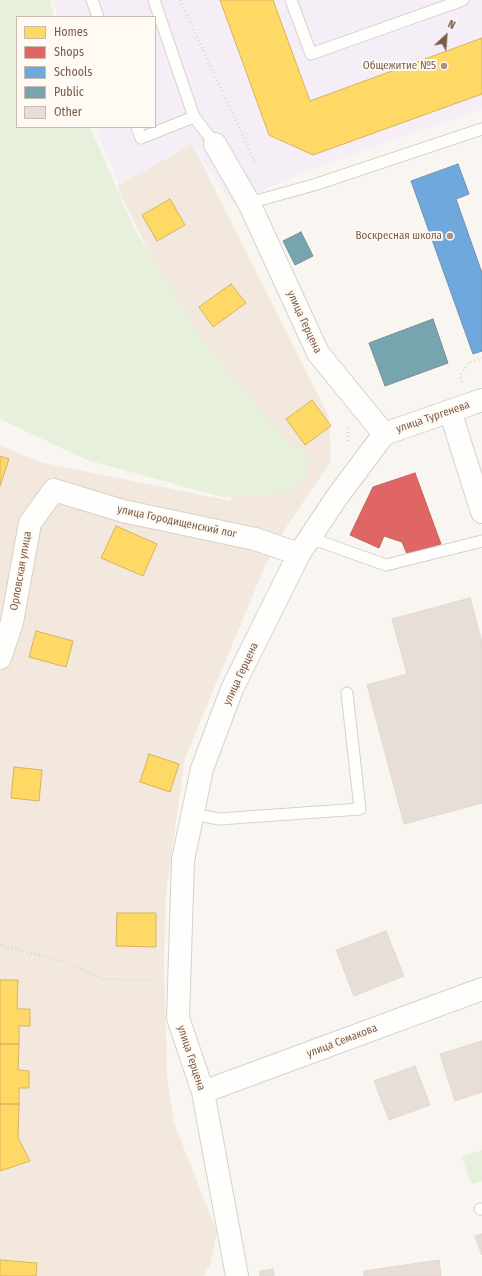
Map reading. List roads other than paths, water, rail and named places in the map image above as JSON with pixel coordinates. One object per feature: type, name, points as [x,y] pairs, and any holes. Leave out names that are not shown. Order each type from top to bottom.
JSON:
[{"type":"street","name":"улица Герцена","points":[[215,144],[249,203],[318,354],[384,434],[337,497],[305,546],[232,689],[202,769],[183,860],[178,1018],[203,1092],[237,1276]]},
{"type":"street","name":"улица Тургенева","points":[[384,434],[482,400]]},
{"type":"street","points":[[450,410],[482,512]]},
{"type":"street","name":"улица Городищенский лог","points":[[54,490],[123,511],[255,539],[305,546]]},
{"type":"street","name":"Орловская улица","points":[[0,658],[12,622],[30,523],[54,490]]},
{"type":"street","name":"улица Семакова","points":[[203,1092],[482,989]]},
{"type":"lane","points":[[92,0],[98,16]]},
{"type":"lane","points":[[154,0],[194,117],[215,144]]},
{"type":"lane","points":[[291,0],[310,54],[463,0]]},
{"type":"lane","points":[[137,128],[141,138],[194,117]]},
{"type":"lane","points":[[249,203],[317,184],[482,129]]},
{"type":"lane","points":[[305,546],[386,565],[482,542]]},
{"type":"lane","points":[[193,814],[219,819],[360,809],[347,693]]},
{"type":"place","name":"Общежитие №5","points":[[444,66]]},
{"type":"place","name":"Воскресная школа","points":[[450,236]]}]
